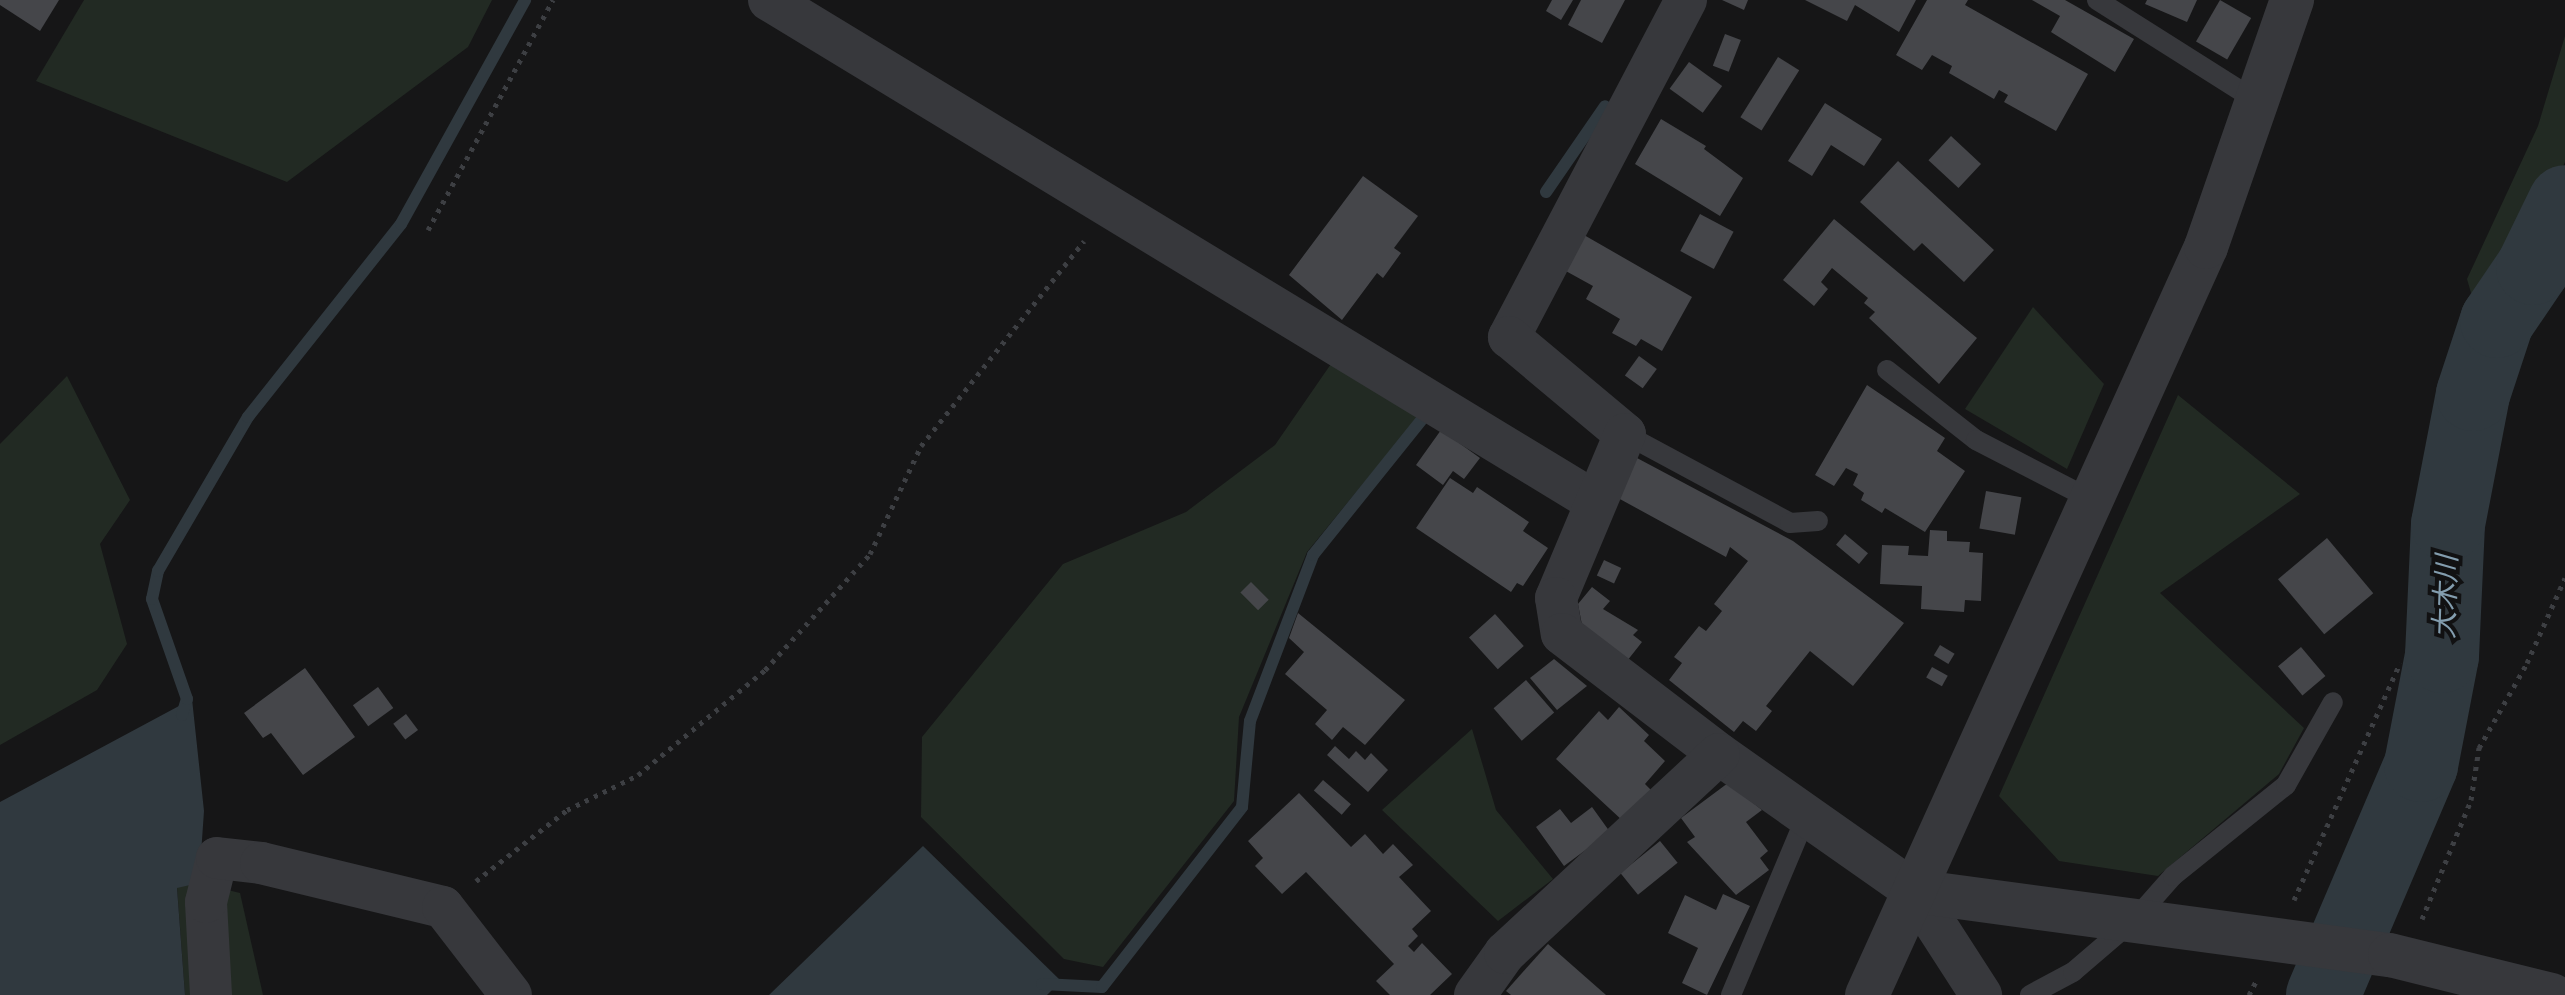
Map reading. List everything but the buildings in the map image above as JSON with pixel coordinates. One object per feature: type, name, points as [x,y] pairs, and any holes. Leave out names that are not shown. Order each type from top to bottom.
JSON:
[{"type":"street","points":[[769,0],[1594,501]]},
{"type":"street","points":[[1686,0],[1509,337],[1625,434],[1594,501],[1556,598],[1562,634],[1719,754],[1914,891],[1981,995]]},
{"type":"street","points":[[1867,995],[2206,247],[2292,0]]},
{"type":"street","points":[[1475,995],[1505,953],[1719,754]]},
{"type":"street","points":[[211,995],[206,902],[217,858],[261,863],[443,907],[511,995]]},
{"type":"street","points":[[1914,891],[2286,938],[2397,957],[2552,995]]},
{"type":"lane","points":[[2097,0],[2257,101]]},
{"type":"lane","points":[[1887,370],[1976,440],[2092,500]]},
{"type":"lane","points":[[1625,434],[1790,523],[1818,521]]},
{"type":"lane","points":[[2030,995],[2073,972],[2136,918],[2173,876],[2286,785],[2333,702]]},
{"type":"lane","points":[[1731,995],[1807,814]]},
{"type":"path","points":[[428,230],[553,0]]},
{"type":"path","points":[[443,907],[567,810],[638,775],[765,670],[870,554],[921,446],[1111,207]]},
{"type":"path","points":[[2397,957],[2471,800],[2479,748],[2527,663],[2565,578]]},
{"type":"path","points":[[2249,995],[2286,938],[2400,663]]},
{"type":"shaded area","points":[[84,0],[492,0],[468,47],[287,182],[36,81]]},
{"type":"shaded area","points":[[2565,36],[2565,162],[2525,252],[2478,317],[2467,279],[2538,126]]},
{"type":"shaded area","points":[[2033,307],[2104,384],[2067,469],[1965,409]]},
{"type":"shaded area","points":[[1333,361],[1420,414],[1307,552],[1239,717],[1234,801],[1103,967],[1064,959],[921,817],[922,737],[1063,564],[1186,512],[1275,445]]},
{"type":"shaded area","points":[[67,376],[130,500],[100,544],[127,644],[97,690],[0,745],[0,444]]},
{"type":"shaded area","points":[[2178,395],[2300,494],[2160,593],[2304,728],[2279,774],[2158,876],[2059,861],[1999,796]]},
{"type":"shaded area","points":[[192,699],[204,811],[199,883],[177,888],[185,995],[0,995],[0,802]]},
{"type":"shaded area","points":[[1472,729],[1496,810],[1553,879],[1498,921],[1382,810]]},
{"type":"shaded area","points":[[923,846],[1061,981],[1047,995],[769,995]]},
{"type":"shaded area","points":[[199,883],[240,893],[263,995],[185,995],[177,887]]},
{"type":"waterway","points":[[182,715],[187,699],[152,599],[158,571],[248,417],[401,224],[525,0]]},
{"type":"waterway","points":[[1546,192],[1605,106]]},
{"type":"waterway","name":"大木川","points":[[2323,995],[2421,765],[2442,656],[2448,524],[2473,394],[2497,321],[2533,268],[2565,202]]},
{"type":"waterway","points":[[1042,984],[1102,987],[1242,807],[1250,721],[1313,555],[1424,417]]}]
